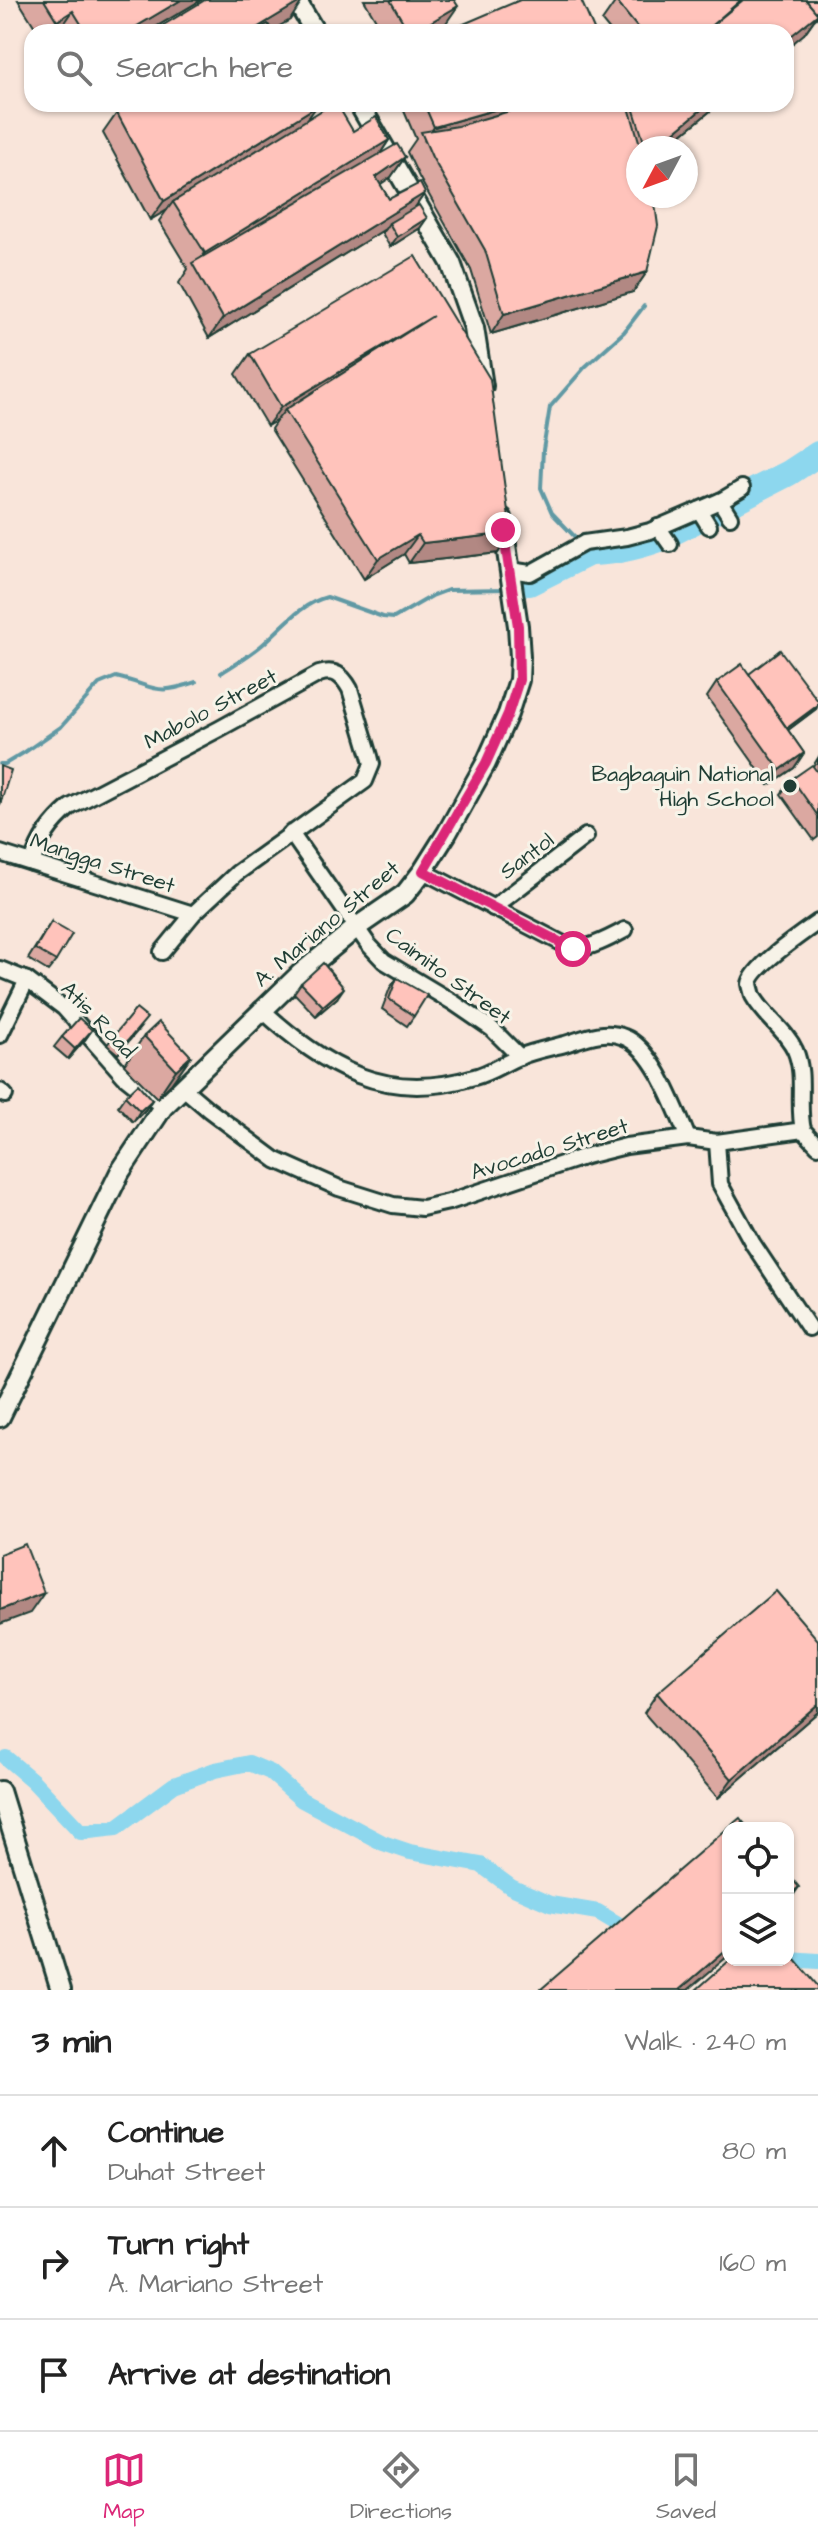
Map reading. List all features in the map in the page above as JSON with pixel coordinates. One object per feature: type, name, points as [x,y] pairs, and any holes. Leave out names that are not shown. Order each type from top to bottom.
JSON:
[{"type":"street","points":[[296,0],[310,24]]},
{"type":"street","points":[[364,112],[451,263],[474,328],[486,410]]},
{"type":"street","points":[[512,580],[584,543],[663,535],[725,508],[742,488]]},
{"type":"street","name":"A. Mariano Street","points":[[0,1417],[120,1172],[163,1107],[261,1009],[357,927],[405,894],[423,871],[486,763],[519,680],[520,657],[512,580],[499,500]]},
{"type":"street","name":"Mabolo Street","points":[[32,863],[45,833],[56,818],[70,807],[328,671],[345,679],[350,689],[372,764],[369,773]]},
{"type":"street","name":"Mangga Street","points":[[162,952],[193,914],[237,873],[357,787],[369,773]]},
{"type":"street","points":[[291,833],[357,927]]},
{"type":"street","name":"Santol","points":[[493,908],[586,836]]},
{"type":"street","name":"Mangga Street","points":[[0,853],[193,914]]},
{"type":"street","points":[[423,871],[573,949],[591,947],[625,930]]},
{"type":"street","points":[[818,922],[782,948],[754,974],[750,984],[753,995],[794,1047],[799,1062],[803,1130],[818,1146]]},
{"type":"street","name":"Caimito Street","points":[[357,927],[384,961],[492,1029],[520,1057]]},
{"type":"street","name":"Atis Road","points":[[0,969],[27,980],[64,1008],[124,1076],[163,1107]]},
{"type":"street","points":[[0,1035],[27,980]]},
{"type":"street","points":[[261,1009],[318,1056],[349,1073],[397,1087],[439,1085],[474,1077],[520,1057],[605,1033],[627,1037],[643,1051],[669,1091],[688,1138]]},
{"type":"street","name":"Avocado Street","points":[[182,1087],[276,1160],[339,1188],[393,1205],[422,1208],[626,1146],[688,1138],[717,1142],[803,1130]]},
{"type":"street","points":[[717,1142],[720,1184],[753,1244],[809,1328]]},
{"type":"street","points":[[0,1791],[61,1990]]},
{"type":"building","points":[[44,0],[181,0],[140,24],[81,24],[73,11],[57,21]]},
{"type":"building","points":[[205,0],[303,0],[263,24],[165,24]]},
{"type":"building","points":[[390,0],[454,0],[458,6],[428,24],[404,24]]},
{"type":"building","points":[[520,0],[581,0],[592,24],[464,24]]},
{"type":"building","points":[[741,0],[713,24],[635,24],[616,1]]},
{"type":"building","points":[[743,0],[806,0],[818,14],[794,34],[794,24],[714,24]]},
{"type":"building","points":[[806,0],[818,0],[816,12]]},
{"type":"building","points":[[119,112],[307,112],[164,201]]},
{"type":"building","points":[[319,112],[342,112],[353,131],[376,117],[389,140],[205,253],[173,202]]},
{"type":"building","points":[[427,112],[487,112],[434,127]]},
{"type":"building","points":[[506,112],[630,112],[637,136],[626,136],[626,208],[656,208],[658,226],[647,272],[504,314],[485,250],[421,132],[458,126]]},
{"type":"building","points":[[635,112],[698,112],[669,136],[642,136]]},
{"type":"building","points":[[397,144],[405,157],[376,177],[389,199],[420,183],[425,193],[223,318],[192,263]]},
{"type":"building","points":[[419,205],[427,218],[397,237],[389,223]]},
{"type":"building","points":[[415,256],[490,379],[511,533],[423,543],[418,535],[378,559],[285,410],[433,316],[281,407],[250,354]]},
{"type":"building","points":[[780,650],[818,701],[818,705],[787,728],[749,674]]},
{"type":"building","points":[[742,664],[804,753],[780,770],[717,682]]},
{"type":"building","points":[[812,765],[818,773],[818,816],[792,779]]},
{"type":"building","points":[[0,766],[11,770],[0,805]]},
{"type":"building","points":[[51,922],[72,934],[56,961],[35,949]]},
{"type":"building","points":[[323,963],[344,988],[323,1006],[301,983]]},
{"type":"building","points":[[397,978],[427,995],[414,1016],[389,999]]},
{"type":"building","points":[[136,1009],[147,1018],[125,1044],[114,1035]]},
{"type":"building","points":[[79,1018],[92,1030],[75,1049],[62,1037]]},
{"type":"building","points":[[159,1022],[191,1056],[176,1070],[144,1036]]},
{"type":"building","points":[[138,1084],[152,1100],[140,1111],[125,1096]]},
{"type":"building","points":[[25,1544],[44,1593],[0,1610],[0,1554]]},
{"type":"building","points":[[776,1591],[818,1640],[818,1704],[732,1779],[657,1693]]},
{"type":"building","points":[[722,1833],[722,1953],[679,1990],[540,1990]]},
{"type":"building","points":[[794,1958],[818,1986],[818,1990],[696,1990],[723,1966],[794,1966]]},
{"type":"waterway","points":[[575,537],[552,513],[541,488],[550,407],[585,367],[624,332],[644,306]]},
{"type":"waterway","points":[[583,548],[589,553],[607,552],[660,539],[789,473],[818,454]]},
{"type":"waterway","points":[[529,583],[589,553]]},
{"type":"waterway","points":[[221,673],[257,649],[300,611],[327,597],[394,618],[448,590],[507,589]]},
{"type":"waterway","points":[[0,764],[25,752],[61,727],[99,684],[116,677],[162,689],[196,682]]},
{"type":"waterway","points":[[6,1758],[33,1781],[81,1832],[116,1828],[174,1785],[215,1770],[249,1763],[270,1772],[302,1800],[383,1843],[410,1852],[481,1865],[511,1887],[550,1904],[598,1912],[618,1924]]},
{"type":"waterway","points":[[794,1959],[818,1961]]},
{"type":"place","name":"Bagbaguin National High School","points":[[790,786]]},
{"type":"route","points":[[503,530],[518,626],[519,680],[486,763],[423,871],[573,949]]}]
